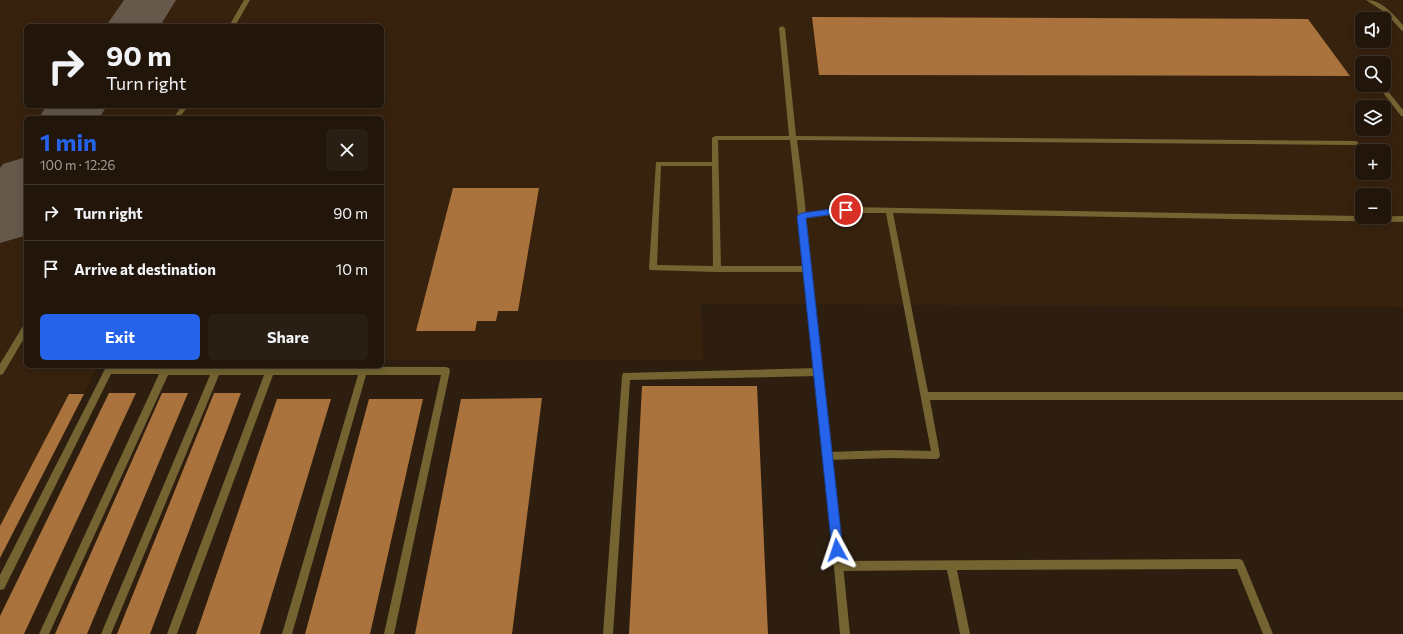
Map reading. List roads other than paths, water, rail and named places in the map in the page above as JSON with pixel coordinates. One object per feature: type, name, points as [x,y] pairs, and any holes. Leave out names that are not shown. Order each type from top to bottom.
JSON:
[{"type":"street","points":[[233,24],[247,0]]},
{"type":"street","points":[[1369,0],[1388,12],[1403,30]]},
{"type":"street","points":[[782,28],[828,456],[845,634]]},
{"type":"street","points":[[1386,92],[1403,114]]},
{"type":"street","points":[[717,269],[715,138],[1356,144]]},
{"type":"street","points":[[716,164],[658,164],[653,268],[807,269]]},
{"type":"street","points":[[802,216],[846,210],[889,212],[1403,219]]},
{"type":"street","points":[[828,456],[890,454],[936,455],[889,212]]},
{"type":"street","points":[[0,371],[24,331]]},
{"type":"street","points":[[0,585],[109,370],[446,371],[389,634]]},
{"type":"street","points":[[44,634],[165,371]]},
{"type":"street","points":[[106,634],[216,371]]},
{"type":"street","points":[[172,634],[270,371]]},
{"type":"street","points":[[288,634],[363,371]]},
{"type":"street","points":[[608,634],[626,376],[818,372]]},
{"type":"street","points":[[925,396],[1403,396]]},
{"type":"street","points":[[839,566],[1240,564],[1268,634]]},
{"type":"street","points":[[952,565],[965,634]]}]
